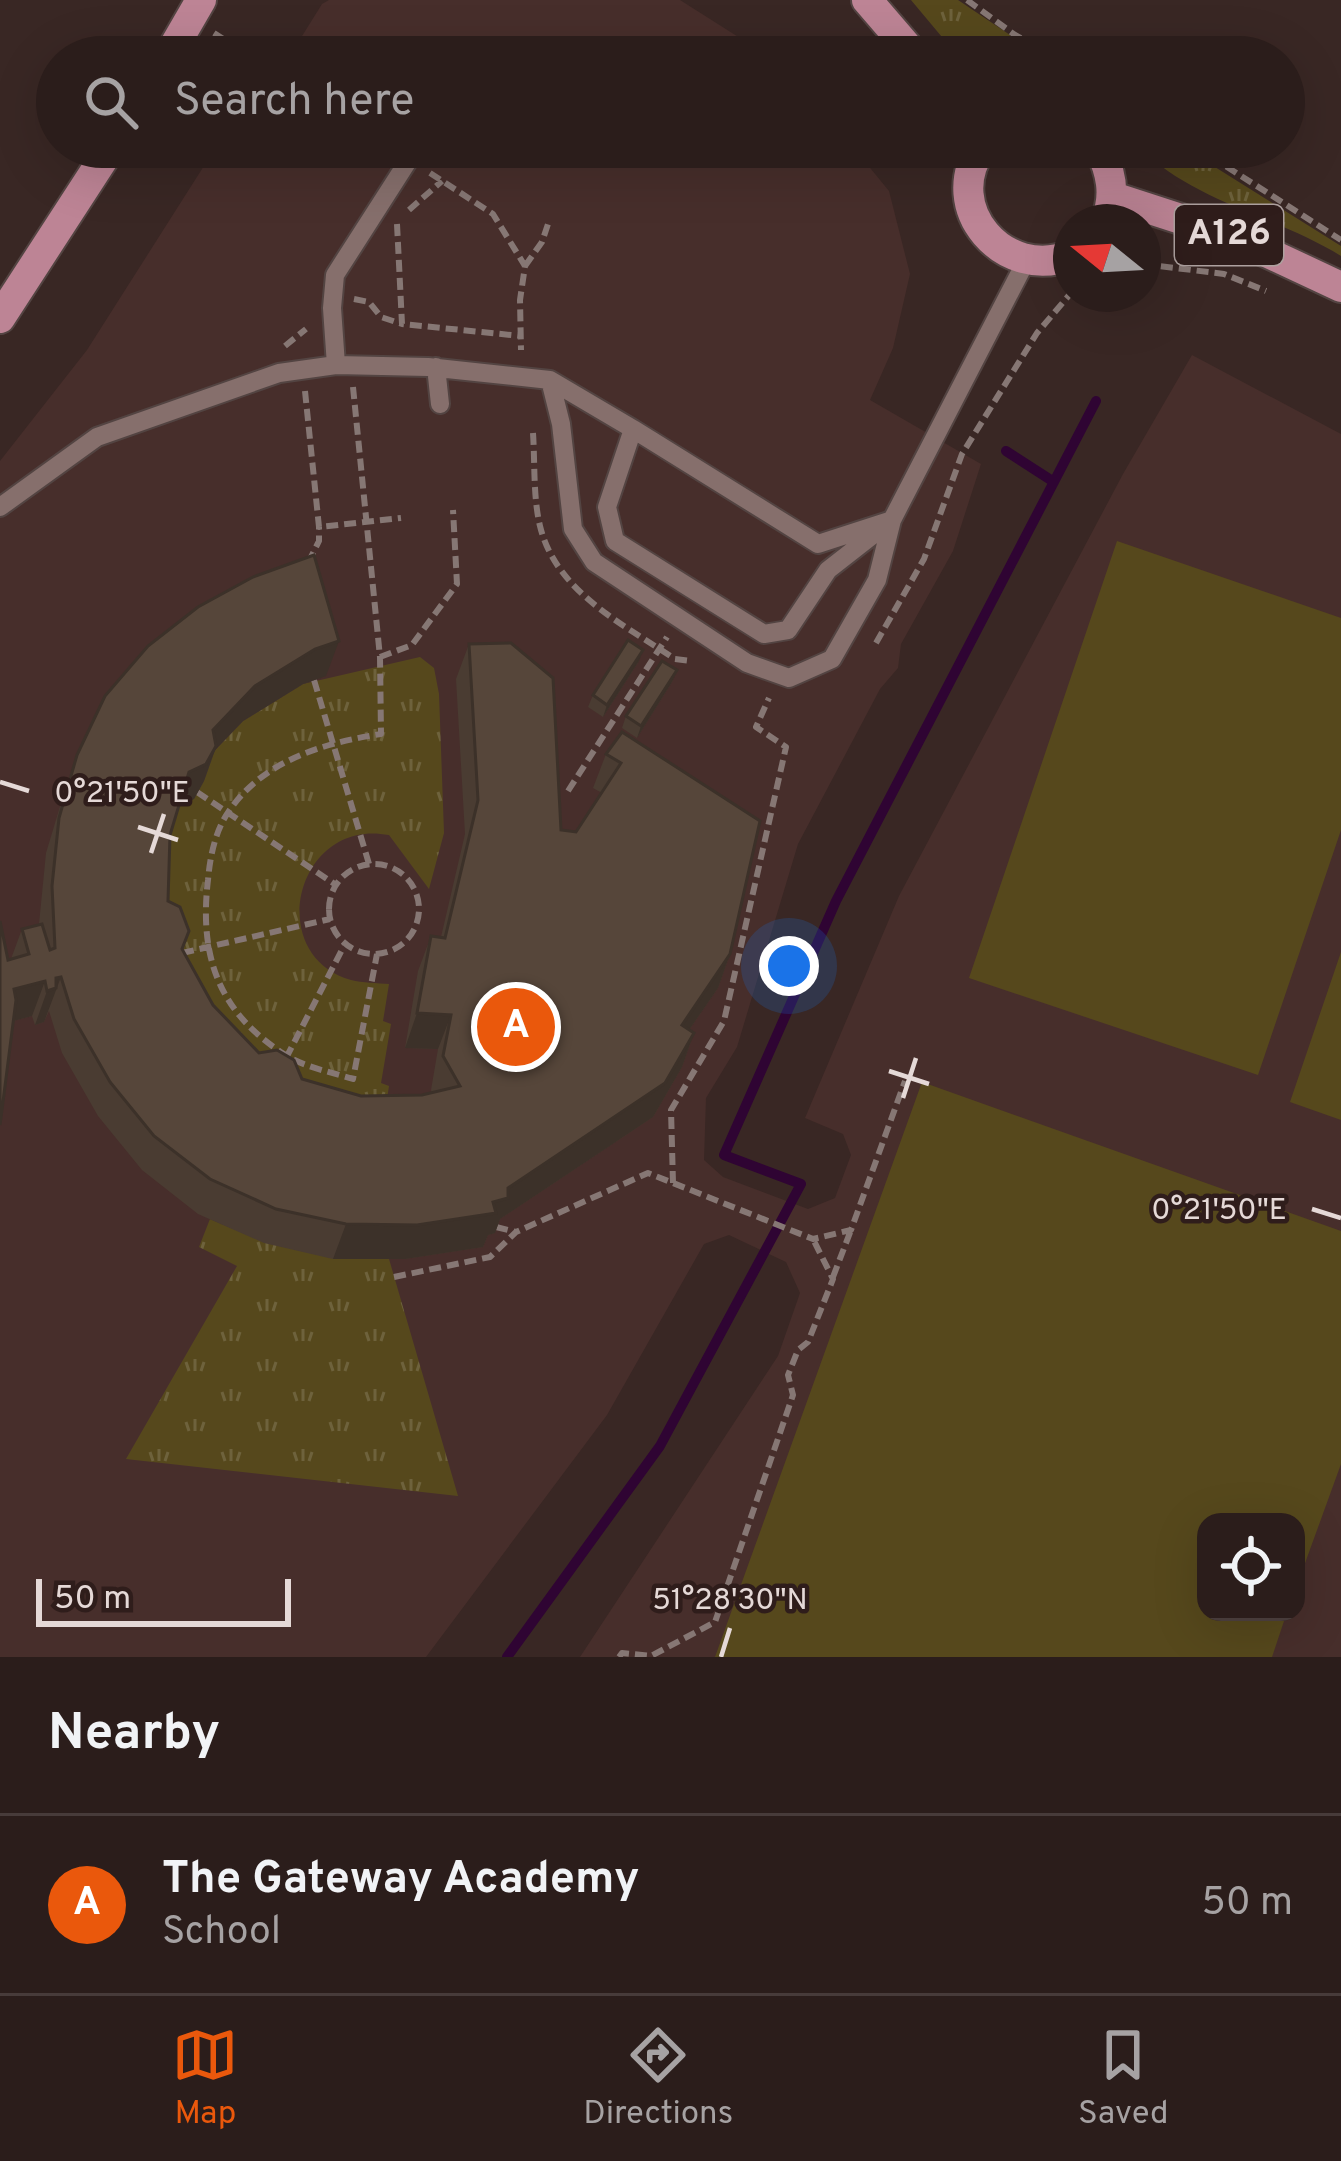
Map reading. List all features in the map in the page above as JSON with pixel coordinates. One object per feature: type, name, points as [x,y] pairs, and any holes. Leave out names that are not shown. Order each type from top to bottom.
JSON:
[{"type":"main road","points":[[867,0],[898,36]]},
{"type":"main road","points":[[6,298],[96,168]]},
{"type":"main road","points":[[972,168],[968,198],[987,239],[1026,261],[1053,260]]},
{"type":"main road","points":[[1109,168],[1109,204]]},
{"type":"main road","name":"A126","points":[[1161,221],[1230,236],[1341,287]]},
{"type":"lane","points":[[344,365],[333,296],[335,275],[404,168]]},
{"type":"lane","points":[[550,380],[561,424],[573,530],[594,562],[747,663],[789,678],[832,659],[877,580],[892,520],[1026,261]]},
{"type":"lane","points":[[0,507],[97,436],[279,373],[344,365],[436,368],[550,380],[818,544],[892,520]]},
{"type":"lane","points":[[436,368],[440,404]]},
{"type":"lane","points":[[633,429],[607,507],[615,541],[764,634],[788,630],[829,570],[892,520]]},
{"type":"path","points":[[967,0],[1018,36]]},
{"type":"path","points":[[203,13],[228,36]]},
{"type":"path","points":[[1229,168],[1341,240]]},
{"type":"path","points":[[402,324],[397,221],[442,181]]},
{"type":"path","points":[[525,266],[542,242],[549,221]]},
{"type":"path","points":[[1161,266],[1224,274],[1271,292]]},
{"type":"path","points":[[301,577],[319,541],[319,527],[307,396],[284,344],[315,322],[319,296],[370,302],[381,317],[402,324],[520,336]]},
{"type":"path","points":[[876,644],[924,559],[962,454],[1055,312]]},
{"type":"path","points":[[344,365],[380,657],[381,734],[304,751],[274,769],[228,812],[212,851],[205,948],[238,1014],[287,1057],[353,1079],[377,954]]},
{"type":"path","points":[[380,657],[412,645],[457,584],[453,510]]},
{"type":"path","points":[[319,527],[401,518]]},
{"type":"path","points":[[568,791],[679,618]]},
{"type":"path","points":[[673,1183],[671,1111],[724,1021],[786,747],[756,727],[780,675]]},
{"type":"path","points":[[314,680],[369,864]]},
{"type":"path","points":[[197,792],[336,885]]},
{"type":"path","points":[[369,864],[396,869],[408,878],[419,904],[413,932],[391,951],[377,954],[345,944],[330,919],[336,885],[345,875],[369,864]]},
{"type":"path","points":[[173,955],[330,919]]},
{"type":"path","points":[[280,1070],[345,944]]},
{"type":"path","points":[[619,1657],[622,1652],[651,1656],[715,1622],[793,1395],[788,1375],[798,1350],[808,1342],[905,1081]]},
{"type":"path","points":[[394,1277],[490,1257],[516,1232],[648,1173],[813,1239],[851,1230]]},
{"type":"path","points":[[496,1228],[516,1232]]},
{"type":"path","points":[[813,1239],[833,1279]]},
{"type":"shaded area","points":[[329,0],[680,0],[737,36],[302,36]]},
{"type":"shaded area","points":[[203,168],[870,168],[889,191],[910,274],[893,348],[870,400],[981,464],[953,551],[901,644],[898,668],[880,689],[798,844],[737,1047],[706,1098],[704,1160],[723,1177],[808,1209],[835,1198],[851,1155],[843,1134],[805,1118],[899,896],[1123,474],[1192,355],[1341,434],[1341,1657],[580,1657],[778,1356],[800,1293],[786,1262],[729,1235],[704,1244],[607,1415],[426,1657],[0,1657],[0,461],[87,350]]},
{"type":"green space","points":[[911,0],[958,0],[1010,35],[1010,36],[941,36]]},
{"type":"green space","points":[[1164,168],[1217,168],[1341,246],[1341,256],[1317,242]]},
{"type":"green space","points":[[1117,541],[1341,618],[1341,830],[1258,1075],[969,978]]},
{"type":"green space","points":[[420,657],[434,668],[439,694],[444,833],[429,889],[389,835],[357,835],[331,847],[313,866],[302,891],[300,918],[307,944],[324,966],[351,980],[389,984],[383,1021],[391,1024],[381,1083],[389,1086],[382,1130],[200,1039],[158,869],[176,807],[201,765],[243,721],[303,684]]},
{"type":"green space","points":[[1341,952],[1341,1120],[1290,1102]]},
{"type":"green space","points":[[922,1082],[1341,1231],[1341,1464],[1305,1563],[1305,1513],[1197,1513],[1197,1621],[1284,1621],[1272,1657],[715,1657]]},
{"type":"green space","points":[[210,1219],[297,1249],[389,1259],[458,1496],[126,1459],[237,1266],[199,1247]]},
{"type":"building","points":[[314,555],[339,641],[315,649],[255,686],[213,730],[216,746],[206,764],[189,772],[170,835],[168,901],[180,907],[189,931],[182,949],[213,1005],[259,1053],[277,1050],[294,1060],[302,1079],[361,1096],[422,1095],[460,1086],[443,1056],[451,1015],[417,1013],[431,936],[445,938],[478,800],[469,644],[511,643],[553,678],[561,830],[576,832],[621,763],[606,754],[622,732],[760,821],[730,954],[682,1025],[694,1033],[665,1083],[508,1188],[508,1198],[493,1202],[496,1213],[417,1225],[346,1224],[276,1209],[210,1179],[154,1136],[110,1082],[74,1019],[61,977],[56,978],[56,988],[47,991],[45,981],[14,989],[0,1125],[0,921],[8,960],[29,954],[22,929],[42,924],[50,950],[55,948],[52,886],[59,818],[77,755],[105,696],[148,646],[198,607],[253,577]]},
{"type":"building","points":[[628,640],[643,650],[607,705],[593,695]]},
{"type":"building","points":[[662,661],[677,670],[641,726],[626,716]]},
{"type":"waterway","points":[[507,1657],[660,1446],[801,1184],[724,1155],[836,901],[1096,401]]},
{"type":"waterway","points":[[1006,451],[1054,482]]},
{"type":"place","name":"The Gateway Academy","points":[[516,1027]]}]
